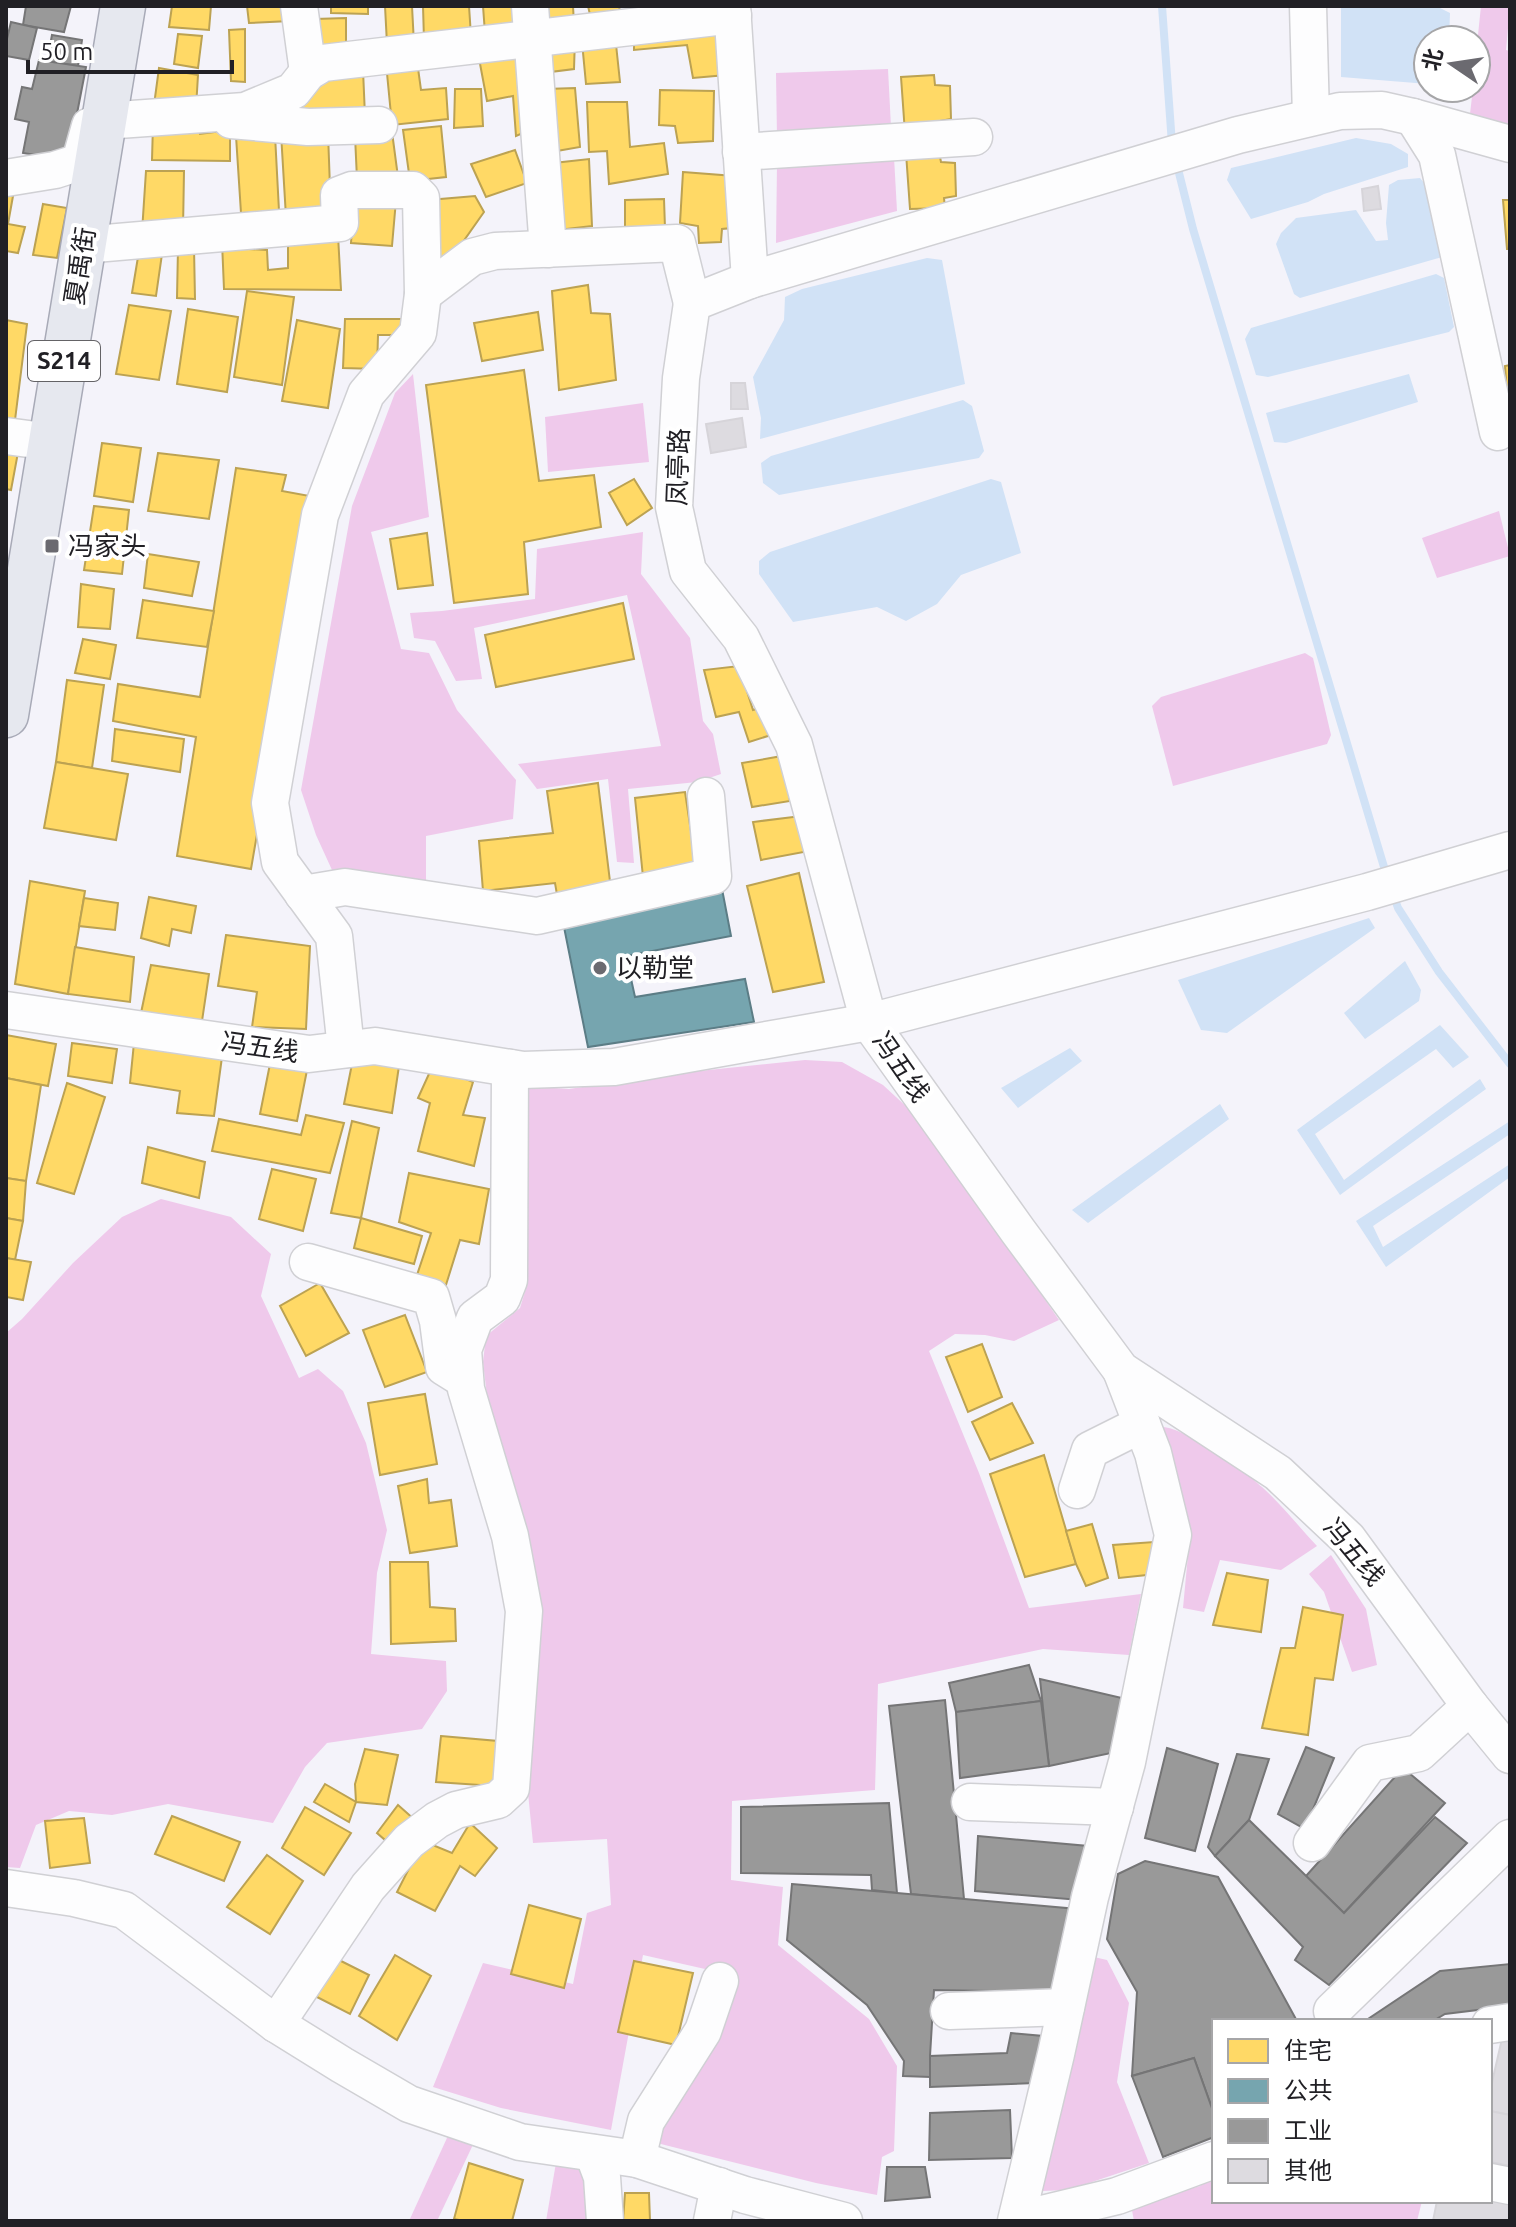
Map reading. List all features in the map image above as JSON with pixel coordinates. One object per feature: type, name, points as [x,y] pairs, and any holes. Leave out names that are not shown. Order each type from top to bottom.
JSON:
[{"type":"main road","name":"夏禹街","points":[[8,691],[18,566],[51,442],[123,6]]},
{"type":"street","points":[[299,6],[308,72]]},
{"type":"street","points":[[1308,6],[1311,117]]},
{"type":"street","points":[[6,178],[55,170],[80,162],[90,126],[104,121],[245,111],[293,91],[308,72],[323,63],[531,22],[733,11],[750,280]]},
{"type":"street","points":[[531,22],[548,249]]},
{"type":"street","points":[[423,294],[472,257],[495,251],[677,243],[692,303],[750,280],[1238,135],[1340,111],[1382,110],[1510,144]]},
{"type":"street","points":[[220,112],[230,119],[308,127],[379,125]]},
{"type":"street","points":[[1413,117],[1437,155],[1498,432]]},
{"type":"street","points":[[741,152],[974,137]]},
{"type":"street","points":[[83,245],[340,223],[339,195],[352,190],[413,190],[421,198],[423,294],[418,333],[366,394],[320,515],[270,803],[280,862],[334,936],[346,1049]]},
{"type":"street","name":"凤亭路","points":[[692,303],[681,378],[674,507],[688,571],[741,638],[794,745],[869,1022]]},
{"type":"street","points":[[6,436],[51,442]]},
{"type":"street","points":[[303,894],[345,887],[537,916],[713,876],[706,796]]},
{"type":"street","points":[[869,1022],[1367,892],[1510,850]]},
{"type":"street","name":"冯五线","points":[[6,1010],[309,1054],[375,1046],[523,1070],[614,1067],[869,1022],[1121,1370],[1278,1473],[1348,1539],[1470,1706],[1510,1755]]},
{"type":"street","points":[[276,2024],[368,1887],[409,1841],[456,1810],[498,1800],[511,1788],[524,1611],[510,1536],[466,1389],[463,1350],[475,1318],[502,1298],[509,1280],[510,1068]]},
{"type":"street","points":[[308,1262],[431,1297],[438,1321],[444,1367],[465,1380]]},
{"type":"street","points":[[1121,1370],[1153,1453],[1173,1535],[1130,1747],[1090,1897],[1017,2221],[1117,2196],[1212,2161]]},
{"type":"street","points":[[1077,1490],[1090,1450],[1142,1424]]},
{"type":"street","points":[[1312,1843],[1370,1763],[1419,1753],[1470,1706]]},
{"type":"street","points":[[970,1802],[1115,1807]]},
{"type":"street","points":[[1332,2011],[1510,1838]]},
{"type":"street","points":[[6,1888],[74,1898],[124,1910],[276,2024],[409,2104],[520,2142],[637,2159],[844,2221]]},
{"type":"street","points":[[637,2159],[646,2121],[703,2031],[720,1981]]},
{"type":"street","points":[[949,2011],[1066,2007]]},
{"type":"street","points":[[593,2153],[602,2177],[605,2221]]},
{"type":"street","points":[[712,2221],[719,2186]]},
{"type":"shaded area","points":[[1481,6],[1510,6],[1506,50],[1510,51],[1510,127],[1470,114],[1471,104],[1492,104],[1492,24],[1479,24]]},
{"type":"shaded area","points":[[888,69],[891,127],[777,138],[776,73]]},
{"type":"shaded area","points":[[894,157],[897,211],[776,243],[777,164]]},
{"type":"shaded area","points":[[413,374],[429,517],[371,532],[401,649],[429,653],[457,710],[516,780],[513,819],[426,836],[426,886],[332,870],[301,790],[352,506],[395,393]]},
{"type":"shaded area","points":[[643,403],[649,462],[548,472],[545,417]]},
{"type":"shaded area","points":[[1499,511],[1510,556],[1437,578],[1422,538]]},
{"type":"shaded area","points":[[643,532],[641,574],[690,638],[703,721],[713,734],[721,774],[697,782],[628,789],[634,863],[617,862],[608,779],[537,789],[518,764],[661,746],[627,595],[474,628],[482,679],[456,681],[435,641],[414,638],[410,613],[535,599],[537,549]]},
{"type":"shaded area","points":[[1305,653],[1313,658],[1331,735],[1327,744],[1173,786],[1152,706],[1161,697]]},
{"type":"shaded area","points":[[805,1060],[842,1062],[883,1085],[922,1121],[1059,1320],[1014,1341],[985,1335],[955,1334],[929,1351],[1029,1608],[1141,1594],[1129,1655],[1043,1649],[878,1684],[875,1790],[732,1801],[731,1880],[783,1887],[778,1945],[869,2019],[897,2066],[894,2151],[882,2157],[877,2195],[653,2142],[736,1976],[643,1955],[611,2130],[501,2108],[433,2087],[483,1963],[573,1984],[587,1913],[611,1905],[607,1839],[533,1843],[526,1773],[540,1602],[533,1555],[487,1396],[483,1362],[486,1336],[520,1308],[528,1282],[524,1086],[569,1089],[670,1074]]},
{"type":"shaded area","points":[[161,1199],[231,1217],[271,1254],[261,1296],[299,1378],[318,1369],[343,1391],[366,1443],[387,1530],[377,1573],[371,1654],[446,1661],[447,1691],[422,1729],[327,1743],[305,1767],[273,1823],[168,1804],[112,1815],[69,1811],[36,1825],[20,1868],[6,1867],[6,1333],[122,1217]]},
{"type":"shaded area","points":[[1163,1427],[1200,1442],[1242,1471],[1269,1494],[1317,1546],[1281,1570],[1220,1560],[1204,1612],[1183,1608],[1190,1534],[1183,1496]]},
{"type":"shaded area","points":[[1331,1555],[1366,1609],[1377,1665],[1352,1672],[1324,1592],[1309,1574]]},
{"type":"shaded area","points":[[1094,1957],[1107,1960],[1129,2003],[1117,2082],[1149,2163],[1068,2190],[1042,2191]]},
{"type":"shaded area","points":[[452,2127],[478,2134],[437,2221],[409,2221]]},
{"type":"shaded area","points":[[557,2157],[595,2167],[602,2221],[546,2221]]},
{"type":"shaded area","points":[[1212,2177],[1212,2203],[1422,2203],[1417,2221],[1134,2221],[1131,2205],[1200,2186]]},
{"type":"water","points":[[1438,7],[1450,13],[1450,24],[1412,24],[1412,83],[1341,77],[1341,8]]},
{"type":"water","points":[[1356,138],[1391,144],[1408,154],[1408,167],[1251,219],[1227,180],[1231,168]]},
{"type":"water","points":[[1420,178],[1429,189],[1442,257],[1300,298],[1294,294],[1276,244],[1281,233],[1296,218],[1356,210],[1376,241],[1388,240],[1389,185],[1398,180]]},
{"type":"water","points":[[927,258],[942,260],[965,384],[760,439],[761,418],[753,377],[784,320],[785,297],[802,289]]},
{"type":"water","points":[[1436,274],[1444,278],[1454,327],[1449,332],[1268,377],[1256,375],[1245,339],[1251,328]]},
{"type":"water","points":[[1409,374],[1418,402],[1286,443],[1274,442],[1266,413]]},
{"type":"water","points":[[963,400],[972,406],[984,451],[979,458],[779,495],[763,483],[761,463],[771,456]]},
{"type":"water","points":[[991,479],[1001,482],[1021,553],[961,575],[937,604],[906,621],[877,607],[793,622],[759,574],[759,561],[770,552]]},
{"type":"water","points":[[1369,918],[1375,928],[1227,1033],[1201,1030],[1178,980]]},
{"type":"water","points":[[1405,961],[1421,990],[1419,1001],[1365,1039],[1344,1013]]},
{"type":"water","points":[[1440,1025],[1469,1057],[1453,1068],[1436,1049],[1315,1134],[1344,1180],[1480,1079],[1486,1089],[1340,1195],[1297,1130]]},
{"type":"water","points":[[1070,1048],[1082,1061],[1018,1108],[1001,1088]]},
{"type":"water","points":[[1220,1104],[1229,1119],[1088,1223],[1072,1210]]},
{"type":"water","points":[[1510,1121],[1510,1134],[1373,1226],[1383,1247],[1510,1164],[1510,1177],[1386,1267],[1356,1221]]},
{"type":"building: 住宅","points":[[172,6],[211,6],[209,30],[169,27]]},
{"type":"building: 住宅","points":[[247,6],[289,6],[290,21],[249,23]]},
{"type":"building: 住宅","points":[[331,6],[368,6],[368,14],[331,13]]},
{"type":"building: 住宅","points":[[385,6],[412,6],[414,44],[387,44]]},
{"type":"building: 住宅","points":[[423,6],[469,6],[471,36],[424,40]]},
{"type":"building: 住宅","points":[[483,6],[519,6],[521,31],[485,33]]},
{"type":"building: 住宅","points":[[542,6],[573,6],[574,24],[544,28]]},
{"type":"building: 住宅","points":[[588,6],[619,6],[621,16],[591,19]]},
{"type":"building: 住宅","points":[[346,18],[346,48],[314,49],[315,19]]},
{"type":"building: 住宅","points":[[719,24],[726,75],[693,78],[687,45],[634,50],[634,33]]},
{"type":"building: 住宅","points":[[245,29],[245,82],[231,81],[229,30]]},
{"type":"building: 住宅","points":[[178,34],[202,36],[198,68],[174,64]]},
{"type":"building: 住宅","points":[[615,35],[620,82],[586,84],[582,42]]},
{"type":"building: 住宅","points":[[575,38],[574,69],[550,72],[549,42]]},
{"type":"building: 住宅","points":[[517,48],[530,130],[516,136],[513,96],[487,101],[478,53]]},
{"type":"building: 住宅","points":[[417,61],[421,90],[446,88],[448,119],[392,125],[386,63]]},
{"type":"building: 住宅","points":[[159,68],[198,75],[196,108],[154,105]]},
{"type":"building: 住宅","points":[[363,70],[365,116],[295,117],[296,97],[324,71]]},
{"type":"building: 住宅","points":[[934,75],[935,85],[950,86],[951,119],[939,121],[939,131],[905,133],[901,77]]},
{"type":"building: 住宅","points":[[575,88],[580,147],[551,152],[546,89]]},
{"type":"building: 住宅","points":[[455,89],[481,89],[483,126],[454,128]]},
{"type":"building: 住宅","points":[[660,90],[714,91],[713,141],[678,143],[675,126],[659,125]]},
{"type":"building: 住宅","points":[[587,102],[627,102],[630,147],[664,143],[668,174],[609,184],[607,151],[589,152]]},
{"type":"building: 住宅","points":[[153,124],[198,124],[200,134],[230,130],[230,161],[152,160]]},
{"type":"building: 住宅","points":[[441,126],[446,177],[410,181],[403,130]]},
{"type":"building: 住宅","points":[[392,132],[398,177],[357,179],[355,136]]},
{"type":"building: 住宅","points":[[281,133],[328,133],[331,215],[286,217]]},
{"type":"building: 住宅","points":[[275,135],[279,211],[241,213],[236,136]]},
{"type":"building: 住宅","points":[[515,150],[527,183],[486,197],[471,164]]},
{"type":"building: 住宅","points":[[939,152],[941,162],[955,163],[956,196],[944,198],[945,208],[910,209],[906,153]]},
{"type":"building: 住宅","points":[[589,159],[592,226],[558,230],[554,163]]},
{"type":"building: 住宅","points":[[146,171],[184,171],[183,230],[142,232]]},
{"type":"building: 住宅","points":[[683,172],[734,176],[732,228],[722,229],[721,242],[699,243],[698,226],[680,223]]},
{"type":"building: 住宅","points":[[6,195],[13,196],[8,224],[25,227],[18,253],[6,251]]},
{"type":"building: 住宅","points":[[475,196],[484,212],[446,266],[430,268],[429,200]]},
{"type":"building: 住宅","points":[[354,198],[396,200],[392,246],[351,243]]},
{"type":"building: 住宅","points":[[664,199],[665,228],[625,229],[625,200]]},
{"type":"building: 住宅","points":[[1503,200],[1510,200],[1510,249],[1507,249]]},
{"type":"building: 住宅","points":[[43,204],[67,208],[57,258],[33,255]]},
{"type":"building: 住宅","points":[[338,235],[341,290],[224,289],[222,242],[267,250],[268,270],[288,268],[288,238]]},
{"type":"building: 住宅","points":[[140,245],[163,247],[156,296],[132,293]]},
{"type":"building: 住宅","points":[[178,248],[194,248],[195,299],[177,298]]},
{"type":"building: 住宅","points":[[588,285],[591,313],[610,314],[616,380],[559,390],[552,291]]},
{"type":"building: 住宅","points":[[247,291],[294,297],[282,385],[234,377]]},
{"type":"building: 住宅","points":[[129,305],[171,311],[159,380],[116,374]]},
{"type":"building: 住宅","points":[[188,309],[238,317],[227,392],[177,384]]},
{"type":"building: 住宅","points":[[538,312],[543,350],[482,361],[474,323]]},
{"type":"building: 住宅","points":[[345,319],[403,319],[403,335],[378,335],[377,369],[343,368]]},
{"type":"building: 住宅","points":[[6,320],[27,324],[14,428],[6,426]]},
{"type":"building: 住宅","points":[[297,320],[340,329],[328,408],[282,401]]},
{"type":"building: 住宅","points":[[1510,365],[1510,430],[1505,366]]},
{"type":"building: 住宅","points":[[524,370],[539,481],[594,475],[601,527],[524,542],[528,594],[454,603],[426,385]]},
{"type":"building: 住宅","points":[[102,443],[141,448],[133,502],[94,496]]},
{"type":"building: 住宅","points":[[6,445],[19,447],[11,490],[6,489]]},
{"type":"building: 住宅","points":[[158,453],[219,460],[209,519],[148,511]]},
{"type":"building: 住宅","points":[[236,468],[286,475],[282,491],[315,497],[251,869],[177,856],[196,737],[113,721],[118,684],[200,697]]},
{"type":"building: 住宅","points":[[634,479],[652,508],[627,525],[609,493]]},
{"type":"building: 住宅","points":[[94,506],[129,510],[122,574],[84,570]]},
{"type":"building: 住宅","points":[[427,533],[433,585],[398,589],[390,539]]},
{"type":"building: 住宅","points":[[148,554],[199,562],[192,596],[144,588]]},
{"type":"building: 住宅","points":[[81,584],[114,589],[110,629],[78,627]]},
{"type":"building: 住宅","points":[[143,600],[214,611],[207,647],[137,638]]},
{"type":"building: 住宅","points":[[623,603],[634,659],[496,687],[485,635]]},
{"type":"building: 住宅","points":[[83,639],[116,645],[110,679],[75,673]]},
{"type":"building: 住宅","points":[[739,666],[753,710],[764,707],[774,734],[749,742],[739,712],[716,717],[704,670]]},
{"type":"building: 住宅","points":[[67,680],[104,685],[92,768],[56,762]]},
{"type":"building: 住宅","points":[[115,729],[184,739],[180,772],[112,761]]},
{"type":"building: 住宅","points":[[782,756],[790,801],[752,807],[742,763]]},
{"type":"building: 住宅","points":[[56,762],[128,774],[116,840],[44,828]]},
{"type":"building: 住宅","points":[[598,783],[612,898],[559,906],[555,883],[483,891],[479,841],[553,833],[547,791]]},
{"type":"building: 住宅","points":[[685,792],[697,871],[643,877],[635,798]]},
{"type":"building: 住宅","points":[[801,816],[809,851],[761,860],[753,822]]},
{"type":"building: 住宅","points":[[799,873],[824,982],[773,992],[747,886]]},
{"type":"building: 住宅","points":[[30,881],[85,891],[68,994],[15,984]]},
{"type":"building: 住宅","points":[[149,897],[196,906],[191,933],[172,929],[169,946],[141,938]]},
{"type":"building: 住宅","points":[[84,898],[118,903],[115,930],[79,926]]},
{"type":"building: 住宅","points":[[226,935],[310,946],[306,1029],[252,1027],[257,992],[218,986]]},
{"type":"building: 住宅","points":[[75,947],[134,957],[130,1002],[68,994]]},
{"type":"building: 住宅","points":[[151,965],[209,974],[202,1021],[141,1013]]},
{"type":"building: 住宅","points":[[6,1035],[56,1044],[48,1086],[6,1078]]},
{"type":"building: 住宅","points":[[72,1043],[117,1049],[112,1083],[68,1076]]},
{"type":"building: 住宅","points":[[134,1043],[222,1057],[214,1116],[177,1113],[180,1091],[130,1083]]},
{"type":"building: 住宅","points":[[271,1059],[308,1065],[297,1121],[260,1114]]},
{"type":"building: 住宅","points":[[353,1059],[399,1066],[392,1113],[344,1104]]},
{"type":"building: 住宅","points":[[433,1065],[473,1082],[463,1115],[485,1118],[474,1166],[418,1151],[430,1103],[418,1098]]},
{"type":"building: 住宅","points":[[6,1078],[41,1085],[26,1181],[6,1178]]},
{"type":"building: 住宅","points":[[67,1083],[105,1097],[74,1194],[37,1183]]},
{"type":"building: 住宅","points":[[306,1115],[344,1123],[330,1173],[212,1151],[219,1119],[301,1135]]},
{"type":"building: 住宅","points":[[352,1121],[379,1128],[361,1218],[331,1213]]},
{"type":"building: 住宅","points":[[148,1147],[205,1162],[199,1198],[142,1183]]},
{"type":"building: 住宅","points":[[272,1169],[316,1179],[303,1231],[259,1219]]},
{"type":"building: 住宅","points":[[409,1173],[489,1189],[479,1244],[460,1240],[445,1288],[416,1278],[431,1233],[399,1222]]},
{"type":"building: 住宅","points":[[6,1178],[26,1181],[23,1221],[6,1218]]},
{"type":"building: 住宅","points":[[6,1218],[23,1221],[15,1260],[6,1258]]},
{"type":"building: 住宅","points":[[361,1218],[422,1236],[414,1264],[354,1248]]},
{"type":"building: 住宅","points":[[6,1258],[31,1262],[23,1300],[6,1297]]},
{"type":"building: 住宅","points":[[320,1283],[349,1333],[306,1356],[280,1306]]},
{"type":"building: 住宅","points":[[405,1315],[427,1372],[385,1387],[363,1330]]},
{"type":"building: 住宅","points":[[982,1344],[1002,1397],[968,1412],[946,1357]]},
{"type":"building: 住宅","points":[[425,1394],[437,1464],[380,1475],[368,1403]]},
{"type":"building: 住宅","points":[[1012,1403],[1033,1443],[990,1460],[972,1422]]},
{"type":"building: 住宅","points":[[1044,1455],[1076,1564],[1025,1577],[990,1474]]},
{"type":"building: 住宅","points":[[427,1479],[429,1503],[451,1500],[457,1546],[410,1553],[398,1486]]},
{"type":"building: 住宅","points":[[1092,1524],[1108,1578],[1086,1586],[1066,1531]]},
{"type":"building: 住宅","points":[[1154,1542],[1156,1574],[1119,1578],[1113,1545]]},
{"type":"building: 住宅","points":[[390,1562],[428,1562],[430,1607],[455,1609],[456,1641],[391,1644]]},
{"type":"building: 住宅","points":[[1227,1573],[1268,1580],[1261,1632],[1213,1625]]},
{"type":"building: 住宅","points":[[1303,1607],[1343,1615],[1333,1680],[1315,1678],[1308,1735],[1262,1728],[1281,1648],[1295,1648]]},
{"type":"building: 住宅","points":[[441,1736],[498,1741],[495,1786],[436,1782]]},
{"type":"building: 住宅","points":[[365,1749],[398,1755],[387,1805],[356,1802],[355,1784]]},
{"type":"building: 住宅","points":[[325,1784],[356,1802],[349,1822],[314,1802]]},
{"type":"building: 住宅","points":[[398,1805],[415,1820],[392,1846],[377,1833]]},
{"type":"building: 住宅","points":[[305,1807],[351,1833],[324,1875],[282,1848]]},
{"type":"building: 住宅","points":[[172,1816],[240,1842],[224,1881],[155,1854]]},
{"type":"building: 住宅","points":[[84,1818],[90,1863],[50,1868],[45,1821]]},
{"type":"building: 住宅","points":[[470,1823],[497,1848],[475,1876],[460,1866],[435,1911],[397,1892],[423,1841],[452,1853]]},
{"type":"building: 住宅","points":[[267,1855],[303,1881],[270,1934],[227,1907]]},
{"type":"building: 住宅","points":[[529,1905],[581,1919],[564,1988],[511,1974]]},
{"type":"building: 住宅","points":[[395,1955],[431,1976],[397,2040],[359,2016]]},
{"type":"building: 住宅","points":[[335,1958],[369,1975],[350,2014],[315,1996]]},
{"type":"building: 住宅","points":[[634,1961],[693,1973],[676,2045],[618,2032]]},
{"type":"building: 住宅","points":[[469,2163],[523,2180],[512,2221],[454,2219]]},
{"type":"building: 住宅","points":[[625,2193],[649,2193],[650,2221],[623,2221]]},
{"type":"building: 公共","name":"以勒堂","points":[[722,889],[731,936],[626,956],[635,997],[745,979],[754,1022],[588,1047],[563,922]]},
{"type":"building: 工业","points":[[26,6],[71,6],[64,32],[23,25]]},
{"type":"building: 工业","points":[[11,22],[37,28],[29,60],[6,56]]},
{"type":"building: 工业","points":[[52,35],[82,40],[78,66],[47,61]]},
{"type":"building: 工业","points":[[39,60],[86,67],[68,160],[23,153],[29,122],[15,119],[22,87],[32,89]]},
{"type":"building: 工业","points":[[1029,1665],[1041,1701],[956,1712],[949,1683]]},
{"type":"building: 工业","points":[[1040,1679],[1126,1699],[1116,1752],[1049,1766]]},
{"type":"building: 工业","points":[[945,1700],[964,1899],[911,1894],[889,1706]]},
{"type":"building: 工业","points":[[1041,1701],[1049,1766],[960,1778],[956,1712]]},
{"type":"building: 工业","points":[[1306,1747],[1334,1758],[1305,1829],[1278,1814]]},
{"type":"building: 工业","points":[[1167,1748],[1218,1764],[1195,1851],[1145,1838]]},
{"type":"building: 工业","points":[[1237,1754],[1269,1759],[1249,1820],[1215,1856],[1208,1847]]},
{"type":"building: 工业","points":[[1403,1768],[1445,1803],[1344,1913],[1306,1876]]},
{"type":"building: 工业","points":[[889,1803],[897,1893],[872,1890],[871,1875],[741,1873],[741,1807]]},
{"type":"building: 工业","points":[[1435,1817],[1467,1843],[1329,1985],[1295,1960],[1303,1947],[1215,1856],[1249,1820],[1344,1913]]},
{"type":"building: 工业","points":[[978,1836],[1088,1846],[1079,1900],[975,1891]]},
{"type":"building: 工业","points":[[1145,1861],[1218,1877],[1296,2019],[1212,2019],[1212,2108],[1194,2058],[1132,2076],[1137,1992],[1107,1939],[1118,1874]]},
{"type":"building: 工业","points":[[792,1884],[1077,1909],[1052,1992],[934,1990],[930,2077],[903,2076],[904,2061],[867,2005],[787,1940]]},
{"type":"building: 工业","points":[[1510,1964],[1510,2006],[1445,2014],[1436,2019],[1368,2019],[1440,1971]]},
{"type":"building: 工业","points":[[1011,2033],[1043,2036],[1035,2083],[930,2087],[930,2056],[1007,2053]]},
{"type":"building: 工业","points":[[1194,2058],[1212,2108],[1212,2138],[1163,2157],[1132,2076]]},
{"type":"building: 工业","points":[[1010,2110],[1012,2158],[929,2160],[930,2113]]},
{"type":"building: 工业","points":[[887,2167],[925,2167],[930,2197],[885,2201]]},
{"type":"building: 其他","points":[[1378,186],[1381,209],[1364,211],[1362,189]]},
{"type":"building: 其他","points":[[731,383],[745,383],[748,409],[731,409]]},
{"type":"building: 其他","points":[[742,418],[746,447],[711,453],[706,424]]},
{"type":"building: 其他","points":[[1504,2030],[1510,2031],[1510,2115],[1492,2111],[1492,2082]]},
{"type":"building: 其他","points":[[1492,2111],[1510,2115],[1510,2166],[1492,2162]]},
{"type":"building: 其他","points":[[1492,2198],[1510,2202],[1510,2221],[1433,2221],[1437,2203],[1492,2203]]},
{"type":"waterway","points":[[1162,6],[1172,144]]},
{"type":"waterway","points":[[1176,161],[1193,229],[1387,877]]},
{"type":"waterway","points":[[1393,894],[1398,908],[1439,972],[1510,1064]]},
{"type":"place","name":"冯家头","points":[[52,546]]},
{"type":"place","name":"以勒堂","points":[[600,968]]}]
